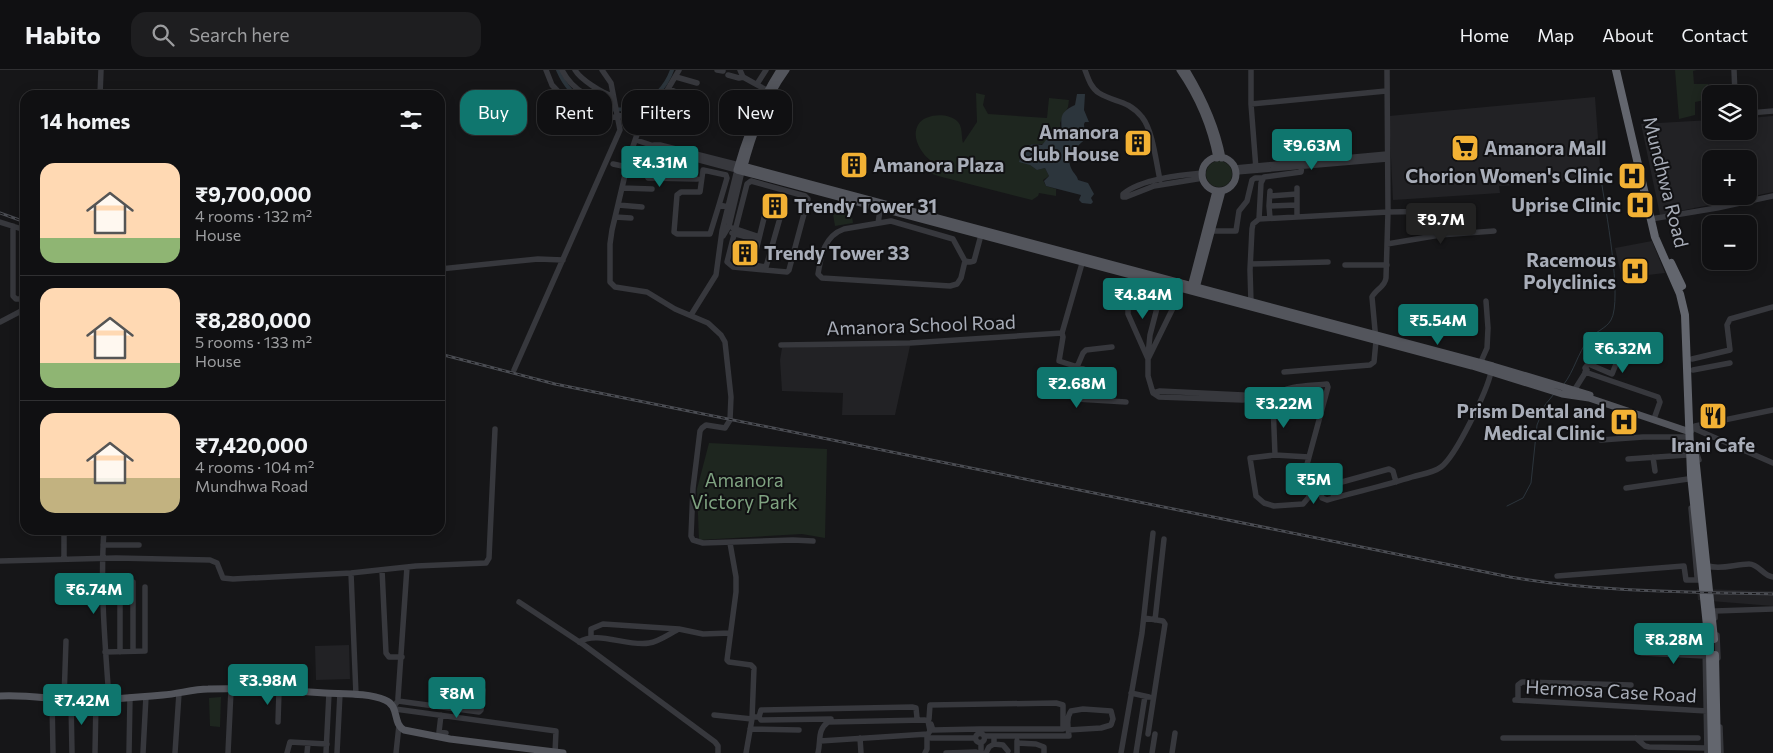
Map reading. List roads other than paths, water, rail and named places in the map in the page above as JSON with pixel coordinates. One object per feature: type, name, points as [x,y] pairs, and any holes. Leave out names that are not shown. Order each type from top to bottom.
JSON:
[{"type":"highway","name":"Mundhwa Road","points":[[1616,70],[1654,218]]},
{"type":"highway","name":"Mundhwa Road","points":[[1622,70],[1654,218],[1655,237],[1684,297],[1690,314],[1693,370],[1691,454]]},
{"type":"highway","name":"Mundhwa Road","points":[[1684,297],[1692,430]]},
{"type":"highway","points":[[1691,454],[1710,654],[1709,751]]},
{"type":"highway","points":[[1691,454],[1716,668],[1717,753]]},
{"type":"main road","points":[[770,90],[780,70]]},
{"type":"main road","points":[[771,90],[786,70]]},
{"type":"main road","points":[[1180,70],[1206,118],[1219,158]]},
{"type":"main road","points":[[1186,70],[1210,116],[1216,132],[1219,158]]},
{"type":"main road","points":[[753,135],[740,168],[1164,282],[1179,288],[1252,305],[1480,366],[1692,430]]},
{"type":"main road","points":[[1194,287],[1219,191],[1232,184],[1235,179],[1235,170],[1230,161],[1219,158],[1206,164],[1203,176],[1206,185],[1219,191]]},
{"type":"main road","points":[[1194,287],[1212,231],[1219,191]]},
{"type":"main road","points":[[881,206],[981,235],[1083,260],[1132,276],[1194,287],[1252,305]]},
{"type":"main road","points":[[1564,390],[1575,390],[1692,430]]},
{"type":"main road","points":[[0,696],[96,700],[206,689],[279,690],[356,695],[383,699],[396,706],[399,725],[404,730],[508,749],[563,753]]},
{"type":"street","points":[[100,90],[101,70]]},
{"type":"street","points":[[546,70],[552,85],[567,101],[593,119],[603,121],[615,106]]},
{"type":"street","points":[[562,70],[572,84],[590,97],[615,106]]},
{"type":"street","points":[[576,70],[586,81],[606,94],[622,113]]},
{"type":"street","points":[[514,370],[620,130],[611,83],[602,70]]},
{"type":"street","points":[[669,89],[679,70]]},
{"type":"street","points":[[716,70],[739,78],[744,77]]},
{"type":"street","points":[[740,70],[744,77],[766,90]]},
{"type":"street","points":[[757,84],[766,70]]},
{"type":"street","points":[[1086,70],[1090,83],[1099,92],[1125,102],[1142,117],[1150,130],[1160,180]]},
{"type":"street","points":[[1251,70],[1251,104],[1256,169]]},
{"type":"street","points":[[1284,372],[1370,365],[1374,362],[1376,338],[1372,297],[1386,281],[1387,266],[1386,70]]},
{"type":"street","points":[[1734,70],[1735,85]]},
{"type":"street","points":[[676,76],[697,83]]},
{"type":"street","points":[[1251,104],[1386,91]]},
{"type":"street","points":[[1757,112],[1773,111]]},
{"type":"street","points":[[637,135],[627,168],[610,244],[609,277],[612,285],[647,292],[675,309],[712,326],[724,340],[731,399],[730,420],[727,428],[706,425],[700,431],[693,488],[691,536],[693,540],[703,543],[813,541]]},
{"type":"street","points":[[636,140],[651,144],[658,149],[740,168]]},
{"type":"street","points":[[1235,170],[1279,169],[1302,164],[1387,156]]},
{"type":"street","points":[[613,164],[645,170],[648,178],[697,179]]},
{"type":"street","points":[[725,231],[728,207],[740,168]]},
{"type":"street","points":[[691,315],[716,275],[740,168]]},
{"type":"street","points":[[1212,231],[1236,231],[1239,211],[1247,201],[1252,180],[1263,178],[1279,169]]},
{"type":"street","points":[[704,170],[727,176],[719,205],[710,234],[678,234],[674,232],[677,195],[681,192],[700,192],[704,170]]},
{"type":"street","points":[[1203,176],[1154,186],[1123,197],[1124,193],[1136,187],[1160,180],[1203,176]]},
{"type":"street","points":[[1258,219],[1263,178]]},
{"type":"street","points":[[748,182],[805,196],[808,199],[787,272],[731,266],[727,262],[735,232],[748,182]]},
{"type":"street","points":[[622,188],[652,189]]},
{"type":"street","points":[[1270,218],[1270,193],[1297,191],[1298,217]]},
{"type":"street","points":[[1654,218],[1717,208],[1773,196]]},
{"type":"street","points":[[618,205],[642,207]]},
{"type":"street","points":[[719,205],[728,207]]},
{"type":"street","points":[[1270,206],[1297,205]]},
{"type":"street","points":[[878,223],[881,206]]},
{"type":"street","points":[[1252,305],[1252,229],[1253,224],[1258,219],[1446,211]]},
{"type":"street","points":[[765,214],[779,217],[767,267],[753,264],[759,238],[765,214]]},
{"type":"street","points":[[615,217],[630,218]]},
{"type":"street","points":[[894,221],[949,237],[955,241],[966,261],[959,282],[950,286],[822,278],[818,274],[823,249],[837,232],[844,229],[894,221]]},
{"type":"street","points":[[0,222],[20,228]]},
{"type":"street","points":[[13,226],[13,296],[16,299],[20,299]]},
{"type":"street","points":[[1387,244],[1440,235],[1494,230]]},
{"type":"street","points":[[725,231],[759,238]]},
{"type":"street","points":[[966,261],[974,261],[981,235]]},
{"type":"street","points":[[445,268],[538,258],[562,260]]},
{"type":"street","points":[[1083,260],[1062,333],[1064,337],[1059,361],[1084,369],[1077,399],[1126,402]]},
{"type":"street","points":[[1251,264],[1328,262]]},
{"type":"street","points":[[1345,265],[1387,266]]},
{"type":"street","points":[[1132,276],[1128,314],[1148,359]]},
{"type":"street","points":[[1164,282],[1148,348],[1148,376],[1153,393],[1160,391],[1270,399],[1279,392],[1294,388],[1328,385],[1306,470],[1310,495],[1308,500],[1303,504],[1274,506],[1264,503],[1256,496],[1250,460],[1252,457],[1275,455],[1309,457]]},
{"type":"street","points":[[1148,359],[1173,308],[1179,288]]},
{"type":"street","points":[[1480,366],[1487,348],[1486,301]]},
{"type":"street","points":[[1692,359],[1730,350],[1727,325],[1730,318],[1773,307]]},
{"type":"street","points":[[0,322],[20,312]]},
{"type":"street","name":"Amanora School Road","points":[[781,345],[910,343],[1062,333]]},
{"type":"street","points":[[1575,390],[1585,368],[1603,344],[1614,348]]},
{"type":"street","points":[[1077,367],[1086,350],[1112,347]]},
{"type":"street","points":[[1585,371],[1592,364],[1612,374],[1616,364],[1615,360],[1600,354]]},
{"type":"street","points":[[1693,370],[1730,363]]},
{"type":"street","points":[[1334,498],[1328,470],[1316,472],[1322,498],[1327,500],[1434,471],[1448,460],[1467,429],[1484,394],[1492,371]]},
{"type":"street","points":[[1585,371],[1658,398],[1660,402],[1655,416]]},
{"type":"street","points":[[1270,399],[1275,455]]},
{"type":"street","points":[[1601,440],[1692,430],[1773,410]]},
{"type":"street","points":[[0,561],[102,558],[210,560],[218,563],[221,575],[228,579],[351,573],[488,562],[495,429]]},
{"type":"street","points":[[1692,430],[1773,463]]},
{"type":"street","points":[[1691,454],[1688,479],[1696,571],[1699,580]]},
{"type":"street","points":[[1557,576],[1684,566],[1686,580],[1709,579],[1698,458],[1691,454],[1628,459]]},
{"type":"street","points":[[1653,457],[1655,471]]},
{"type":"street","points":[[1331,485],[1389,469],[1393,471],[1396,482]]},
{"type":"street","points":[[1626,488],[1688,479]]},
{"type":"street","points":[[1691,510],[1703,508]]},
{"type":"street","points":[[1121,753],[1144,618],[1153,533]]},
{"type":"street","points":[[64,535],[64,559]]},
{"type":"street","points":[[104,535],[102,558],[105,652],[109,699]]},
{"type":"street","points":[[1155,620],[1164,539]]},
{"type":"street","points":[[730,543],[736,577],[736,592],[727,655],[728,661],[751,664],[754,667],[752,718],[746,753]]},
{"type":"street","points":[[103,545],[139,545]]},
{"type":"street","points":[[1708,566],[1717,568],[1749,564],[1756,566],[1768,576],[1773,577]]},
{"type":"street","points":[[396,706],[402,657],[407,567]]},
{"type":"street","points":[[382,570],[386,653],[389,657],[402,657]]},
{"type":"street","points":[[1148,570],[1160,572]]},
{"type":"street","points":[[351,573],[356,695]]},
{"type":"street","points":[[133,582],[133,651]]},
{"type":"street","points":[[105,652],[144,652],[146,649],[145,587]]},
{"type":"street","points":[[519,602],[579,642],[715,742],[718,746],[718,753]]},
{"type":"street","points":[[120,604],[120,652]]},
{"type":"street","points":[[1721,753],[1715,611],[1773,609]]},
{"type":"street","points":[[1636,738],[1649,747],[1709,751],[1703,615]]},
{"type":"street","points":[[1144,618],[1163,621],[1165,624],[1148,734]]},
{"type":"street","points":[[590,637],[591,629],[603,624],[679,629],[703,634],[730,633]]},
{"type":"street","points":[[579,642],[590,637],[649,644],[679,629]]},
{"type":"street","points":[[66,641],[72,753]]},
{"type":"street","points":[[1642,654],[1706,656]]},
{"type":"street","name":"Hermosa Case Road","points":[[1631,685],[1522,682],[1518,685],[1516,700],[1706,712]]},
{"type":"street","points":[[228,753],[231,690]]},
{"type":"street","points":[[278,722],[279,690]]},
{"type":"street","points":[[396,706],[479,712],[481,710],[483,690]]},
{"type":"street","points":[[176,753],[180,693]]},
{"type":"street","points":[[326,753],[329,693]]},
{"type":"street","points":[[1131,693],[1153,698]]},
{"type":"street","points":[[337,753],[340,694]]},
{"type":"street","points":[[143,753],[146,696]]},
{"type":"street","points":[[1136,753],[1145,696]]},
{"type":"street","points":[[129,753],[130,697]]},
{"type":"street","points":[[52,698],[53,753]]},
{"type":"street","points":[[95,753],[96,700]]},
{"type":"street","points":[[1056,703],[1063,705],[1063,729],[979,737],[933,730],[930,718],[930,705],[1056,703]]},
{"type":"street","points":[[396,706],[441,715],[556,730],[555,752]]},
{"type":"street","points":[[759,718],[761,710],[912,707],[916,708],[917,718]]},
{"type":"street","points":[[820,742],[860,738],[929,736],[1069,736],[1068,730],[1068,714],[1071,711],[1083,709],[1111,711],[1113,719],[1111,725],[1100,728],[1068,730]]},
{"type":"street","points":[[441,715],[440,732],[446,733]]},
{"type":"street","points":[[714,715],[759,718],[762,720],[930,718]]},
{"type":"street","points":[[818,753],[820,732],[828,722],[925,720],[928,721],[930,731],[925,753]]},
{"type":"street","points":[[396,753],[399,725]]},
{"type":"street","points":[[1707,727],[1720,727]]},
{"type":"street","points":[[750,729],[799,730]]},
{"type":"street","points":[[1172,753],[1175,733]]},
{"type":"street","points":[[1152,753],[1155,734]]},
{"type":"street","points":[[994,736],[994,744]]},
{"type":"street","points":[[1017,736],[1017,753]]},
{"type":"street","points":[[946,753],[978,753],[979,737]]},
{"type":"street","points":[[860,738],[860,753]]},
{"type":"street","points":[[1503,738],[1698,738]]},
{"type":"street","points":[[288,753],[290,742],[327,744]]},
{"type":"street","points":[[307,753],[308,743]]},
{"type":"street","points":[[1017,743],[1040,745],[1044,747],[1044,753]]},
{"type":"street","points":[[986,753],[989,747],[994,744],[1003,745],[1008,751]]},
{"type":"waterway","points":[[558,70],[566,85],[579,98],[601,108],[614,109],[638,105],[649,99],[666,82],[672,70]]},
{"type":"waterway","points":[[1564,384],[1585,345],[1591,337],[1609,323],[1614,309],[1615,293],[1612,252],[1601,179]]},
{"type":"waterway","points":[[1507,506],[1523,498],[1531,483],[1537,425],[1545,405],[1554,394]]},
{"type":"railway","points":[[0,213],[20,220]]},
{"type":"railway","points":[[445,355],[555,384],[1510,577],[1575,586],[1674,592],[1773,594]]},
{"type":"place","name":"Amanora Club House","points":[[1138,143]]},
{"type":"place","name":"Amanora Mall","points":[[1465,148]]},
{"type":"place","name":"Amanora Plaza","points":[[854,165]]},
{"type":"place","name":"Chorion Women's Clinic","points":[[1632,176]]},
{"type":"place","name":"Uprise Clinic","points":[[1640,205]]},
{"type":"place","name":"Trendy Tower 31","points":[[775,206]]},
{"type":"place","name":"Trendy Tower 33","points":[[745,253]]},
{"type":"place","name":"Racemous Polyclinics","points":[[1635,271]]},
{"type":"place","name":"Irani Cafe","points":[[1713,416]]},
{"type":"place","name":"Prism Dental and Medical Clinic","points":[[1624,422]]},
{"type":"park label","name":"Amanora Victory Park","points":[[744,491]]}]
